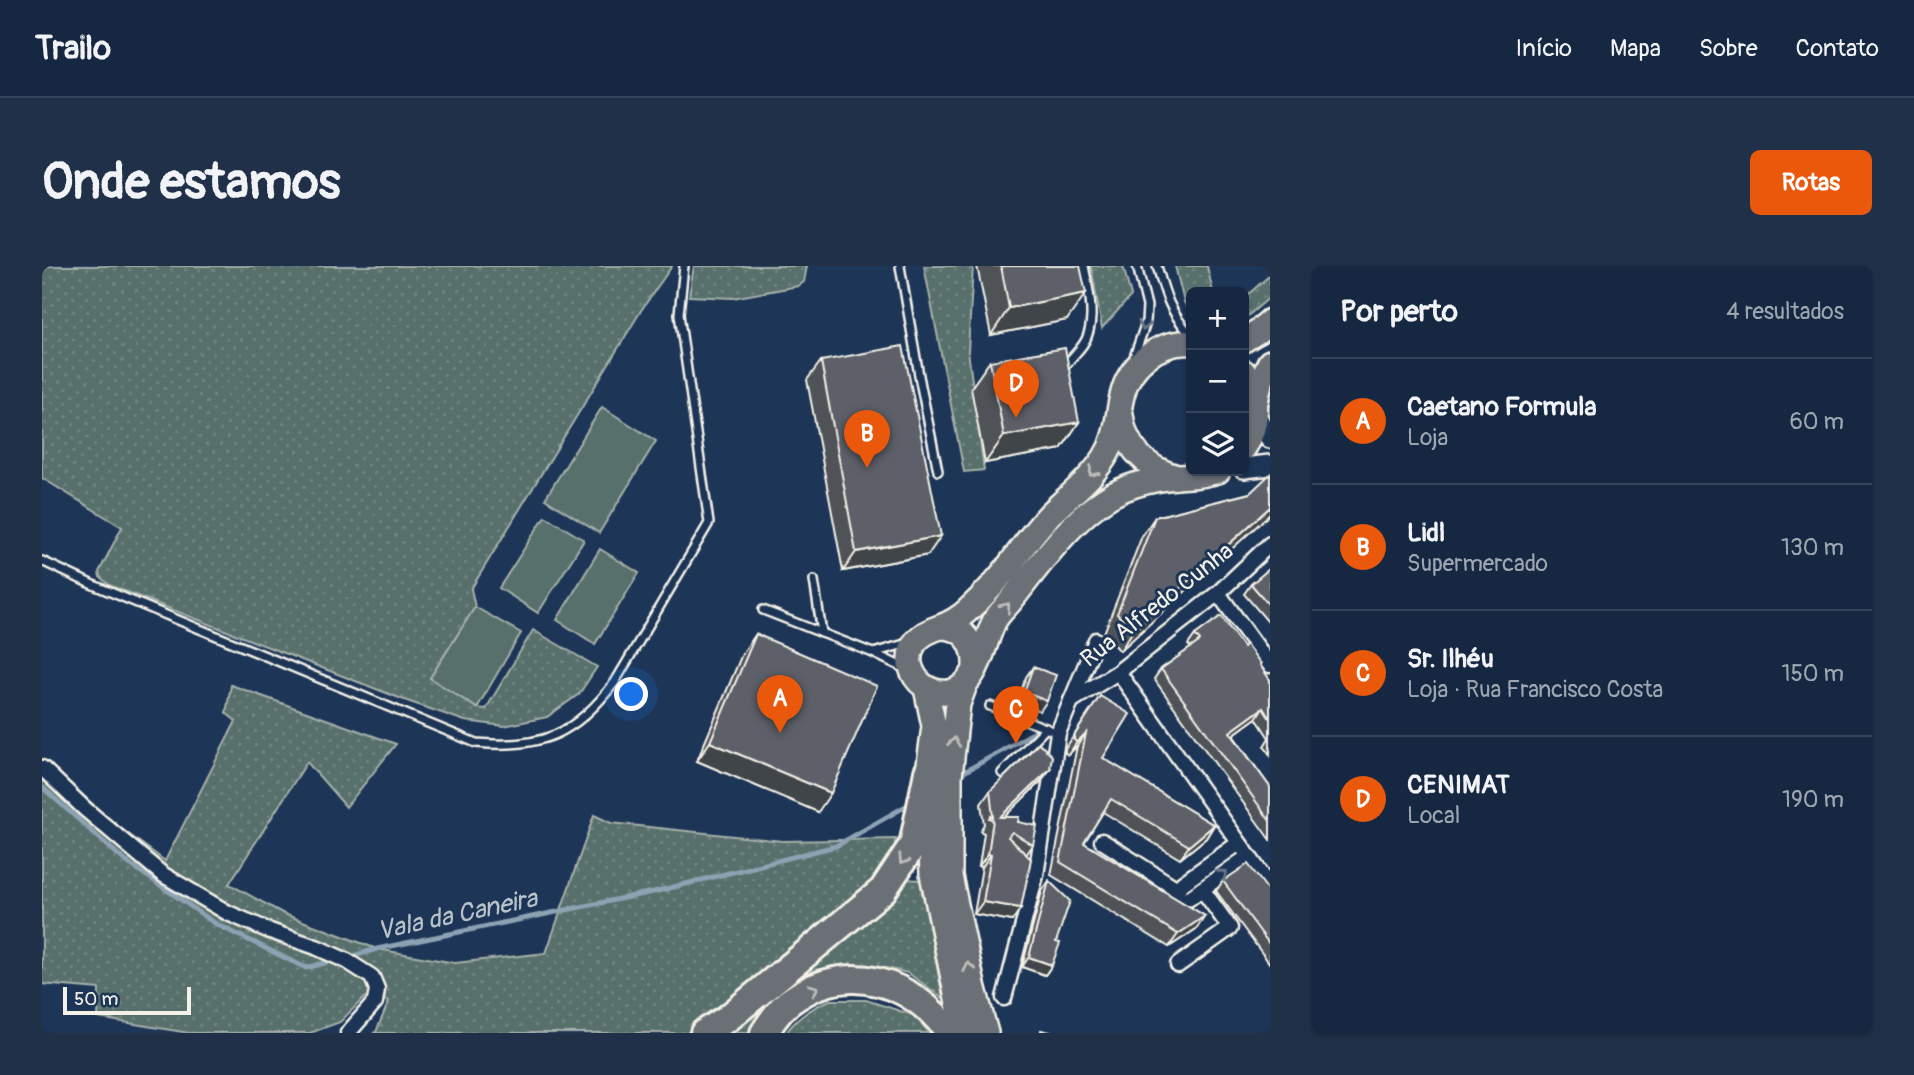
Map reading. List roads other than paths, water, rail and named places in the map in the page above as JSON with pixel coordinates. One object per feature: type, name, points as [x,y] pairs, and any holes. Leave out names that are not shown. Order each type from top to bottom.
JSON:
[{"type":"highway","points":[[704,1033],[728,1018],[884,890],[913,845],[928,772]]},
{"type":"highway","points":[[764,1033],[790,1001],[811,989],[834,981],[859,979],[886,983],[910,994],[930,1008],[950,1033]]},
{"type":"main road","points":[[1249,337],[1270,321]]},
{"type":"main road","points":[[941,627],[964,613],[987,593],[1031,535],[1099,465],[1113,441],[1121,397],[1132,372],[1150,354],[1172,344],[1186,343]]},
{"type":"main road","points":[[1249,438],[1253,430],[1261,383],[1270,362]]},
{"type":"main road","points":[[1249,383],[1256,409]]},
{"type":"main road","points":[[1120,411],[1122,424],[1133,449],[1152,467],[1178,477]]},
{"type":"main road","points":[[986,1033],[950,876],[950,776],[958,704],[994,621],[1073,527],[1120,491],[1147,482],[1186,476]]},
{"type":"main road","points":[[920,680],[936,692],[956,690],[970,676],[976,656],[973,645],[966,636],[956,629],[934,628],[916,641],[911,651],[910,663],[920,680],[934,726],[928,772],[932,874],[964,1033]]},
{"type":"street","points":[[1256,409],[1270,438]]},
{"type":"street","points":[[1249,467],[1270,465]]},
{"type":"street","name":"Rua Alfredo Cunha","points":[[1071,701],[1118,672],[1218,593],[1270,544]]},
{"type":"street","points":[[1218,593],[1267,655]]},
{"type":"street","points":[[1003,998],[1036,875],[1052,731],[1071,701],[1096,640]]},
{"type":"street","points":[[1118,672],[1270,886]]},
{"type":"street","points":[[42,768],[85,809],[162,874],[228,913],[316,947],[347,961],[372,977],[377,989],[375,1002],[348,1033]]},
{"type":"street","points":[[1102,841],[1177,889]]},
{"type":"street","points":[[1240,843],[1183,883],[1177,889],[1176,896],[1180,900],[1188,899],[1249,856]]},
{"type":"street","points":[[1178,965],[1230,928],[1202,889]]},
{"type":"lane","points":[[42,561],[91,584],[477,743],[504,746],[533,742],[555,735],[576,723],[598,704],[615,682],[709,523],[678,314],[684,266]]},
{"type":"lane","points":[[900,266],[938,471]]},
{"type":"lane","points":[[1065,383],[1064,370],[1087,339],[1092,312],[1084,266]]},
{"type":"lane","points":[[1125,384],[1146,322],[1147,306],[1137,266]]},
{"type":"lane","points":[[1157,266],[1169,306],[1186,330]]},
{"type":"lane","points":[[1055,368],[1064,370]]},
{"type":"lane","points":[[814,580],[822,633]]},
{"type":"lane","points":[[763,610],[873,653],[920,680]]},
{"type":"lane","points":[[873,653],[916,641]]},
{"type":"lane","points":[[990,706],[1052,731],[1002,773]]},
{"type":"waterway","name":"Vala da Caneira","points":[[957,776],[1042,728]]},
{"type":"waterway","name":"Vala da Caneira","points":[[42,787],[124,860],[216,924],[306,968],[336,960]]},
{"type":"waterway","name":"Vala da Caneira","points":[[346,958],[377,949],[658,891],[836,846],[913,802]]},
{"type":"place","name":"CENIMAT","points":[[1016,418]]},
{"type":"place","name":"Lidl","points":[[867,468]]},
{"type":"place","name":"Caetano Formula","points":[[780,733]]},
{"type":"place","name":"Sr. Ilhéu","points":[[1016,744]]}]
